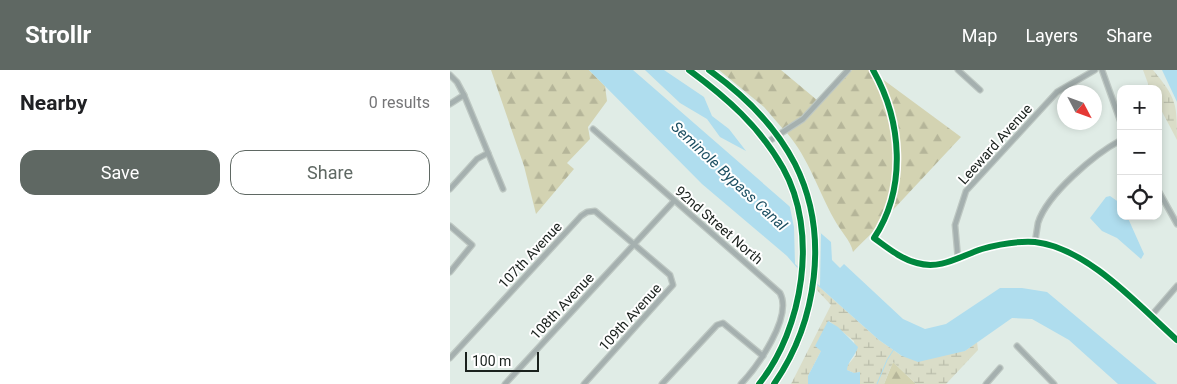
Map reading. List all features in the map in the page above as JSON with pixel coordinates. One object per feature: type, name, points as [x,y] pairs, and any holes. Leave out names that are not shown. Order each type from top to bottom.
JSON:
[{"type":"main road","points":[[689,70],[740,111],[783,168],[793,193],[801,231],[802,269],[798,296],[789,331],[777,355],[758,384]]},
{"type":"main road","points":[[709,70],[744,96],[777,136],[798,170],[810,207],[814,242],[814,279],[810,308],[801,334],[774,384]]},
{"type":"street","points":[[766,143],[803,119],[848,70]]},
{"type":"street","points":[[873,70],[889,102],[897,140],[895,186],[885,222],[874,238],[900,256],[916,263],[936,266],[1003,244],[1035,242],[1084,260],[1177,340]]},
{"type":"street","points":[[958,70],[980,90]]},
{"type":"street","name":"Leeward Avenue","points":[[958,260],[955,224],[966,191],[1057,92],[1095,70]]},
{"type":"street","points":[[1102,70],[1117,112]]},
{"type":"street","points":[[450,76],[457,82],[464,95],[503,189]]},
{"type":"street","points":[[450,104],[464,95]]},
{"type":"street","name":"92nd Street North","points":[[593,129],[780,293],[783,298],[781,313],[763,356]]},
{"type":"street","points":[[1035,242],[1038,222],[1046,207],[1089,160],[1117,142]]},
{"type":"street","points":[[450,189],[477,159],[488,153]]},
{"type":"street","points":[[1162,197],[1177,224]]},
{"type":"street","name":"108th Avenue","points":[[505,384],[674,201]]},
{"type":"street","name":"107th Avenue","points":[[450,358],[587,212],[595,211],[601,214],[635,244]]},
{"type":"street","points":[[450,226],[472,245],[450,272]]},
{"type":"street","name":"109th Avenue","points":[[584,384],[673,285],[670,275],[635,244]]},
{"type":"street","points":[[1150,316],[1177,286]]},
{"type":"street","points":[[662,384],[717,325],[723,323],[763,356],[741,384]]},
{"type":"street","points":[[1017,346],[1054,384]]},
{"type":"street","points":[[986,384],[1000,368]]},
{"type":"green space","points":[[491,70],[589,70],[605,86],[607,101],[588,127],[590,139],[567,163],[574,169],[536,214],[524,166]]},
{"type":"green space","points":[[719,70],[781,70],[817,100],[801,117],[783,129],[764,107]]},
{"type":"green space","points":[[852,70],[870,70],[878,85],[890,116],[894,149],[892,183],[884,216],[882,221],[853,252],[828,208],[801,153],[787,133],[805,121]]},
{"type":"green space","points":[[1143,70],[1153,70],[1171,95],[1176,110],[1177,140],[1162,112],[1162,85],[1149,85]]},
{"type":"green space","points":[[881,78],[961,137],[891,212],[898,178],[899,144],[894,110]]},
{"type":"green space","points":[[816,284],[879,340],[902,356],[965,351],[977,342],[978,350],[946,384],[916,384],[893,362],[884,384],[860,384],[860,372],[854,373],[847,370],[847,366],[856,355],[854,341],[829,321],[821,351],[808,376],[808,384],[791,384],[831,305],[815,288]]},
{"type":"green space","points":[[893,362],[916,384],[884,384]]},
{"type":"water","name":"Seminole Bypass Canal","points":[[589,70],[633,70],[796,212],[799,270],[787,256],[702,184]]},
{"type":"water","points":[[645,70],[664,70],[704,97],[712,116],[729,129],[746,151],[720,137],[707,119],[680,103]]},
{"type":"water","points":[[1162,70],[1177,70],[1177,102]]},
{"type":"water","points":[[1110,196],[1117,201],[1117,220],[1129,220],[1144,254],[1141,259],[1117,238],[1102,231],[1090,218],[1106,197]]},
{"type":"water","points":[[816,229],[831,242],[832,260],[840,268],[844,264],[903,319],[925,329],[946,324],[1000,288],[1022,288],[1047,292],[1157,384],[1118,384],[1069,340],[1032,319],[1012,318],[965,351],[918,362],[902,356],[879,340],[816,284]]},
{"type":"water","points":[[828,321],[838,327],[858,347],[848,364],[847,370],[854,373],[860,372],[860,384],[808,384],[808,376],[821,351],[815,346]]},
{"type":"pier","points":[[789,203],[797,210],[802,270],[795,264],[794,227]]},
{"type":"pier","points":[[816,227],[820,230],[821,234],[820,286],[814,281]]},
{"type":"waterway","points":[[877,384],[894,349]]},
{"type":"cycle path","points":[[689,70],[729,102],[764,139],[783,168],[794,193],[801,221],[803,250],[801,279],[795,308],[786,336],[774,362],[759,384]]},
{"type":"cycle path","points":[[709,70],[746,100],[778,136],[795,164],[806,191],[813,219],[814,277],[809,306],[789,360],[774,384]]},
{"type":"cycle path","points":[[873,70],[883,90],[890,111],[895,132],[897,154],[892,198],[885,219],[874,238],[906,259],[926,265],[950,261],[982,249],[1008,243],[1035,242],[1055,247],[1074,255],[1112,281],[1177,340]]}]
